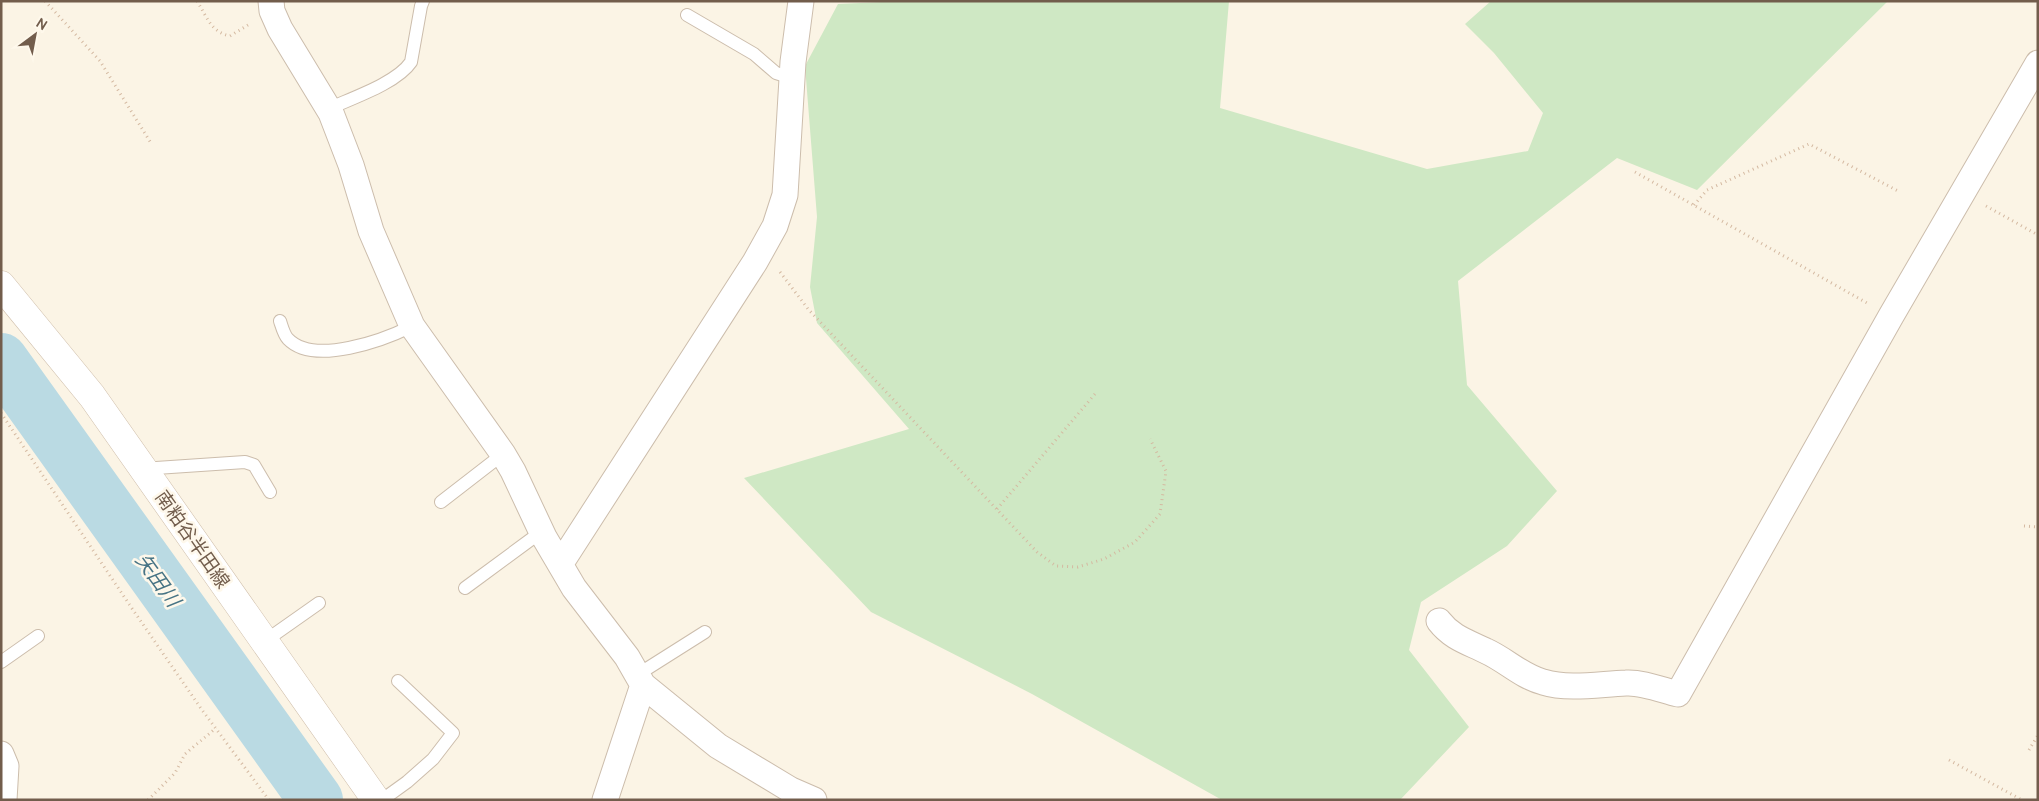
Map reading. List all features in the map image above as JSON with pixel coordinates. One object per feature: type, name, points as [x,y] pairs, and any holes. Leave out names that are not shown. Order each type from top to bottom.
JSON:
[{"type":"main road","name":"南粕谷半田線","points":[[1,285],[92,396],[376,800]]},
{"type":"street","points":[[561,563],[776,226],[785,195],[792,78],[800,1]]},
{"type":"street","points":[[271,6],[280,29],[328,109],[351,165],[371,231],[412,326],[514,471],[542,532],[574,588],[627,658],[640,680],[718,746],[791,790],[814,800]]},
{"type":"street","points":[[1439,621],[1448,632],[1461,641],[1488,652],[1516,670],[1543,683],[1587,687],[1628,683],[1678,694],[1891,316],[2038,63]]},
{"type":"street","points":[[606,800],[640,680]]},
{"type":"street","points":[[1,754],[6,766],[4,800]]},
{"type":"lane","points":[[328,109],[382,84],[406,70],[411,62],[423,1]]},
{"type":"lane","points":[[687,15],[754,54],[776,73],[792,78]]},
{"type":"lane","points":[[280,321],[287,338],[297,345],[315,351],[352,347],[391,336],[412,326]]},
{"type":"lane","points":[[440,502],[503,454]]},
{"type":"lane","points":[[146,473],[156,468],[245,462],[254,466],[270,492]]},
{"type":"lane","points":[[465,588],[542,532]]},
{"type":"lane","points":[[265,641],[319,603]]},
{"type":"lane","points":[[640,680],[705,632]]},
{"type":"lane","points":[[1,662],[38,636]]},
{"type":"lane","points":[[382,800],[433,760],[453,734],[398,681]]},
{"type":"path","points":[[45,1],[100,60],[151,143]]},
{"type":"path","points":[[197,1],[214,30],[220,34],[230,36],[271,6]]},
{"type":"path","points":[[1694,205],[1707,190],[1809,144],[1900,192]]},
{"type":"path","points":[[1635,172],[1891,316]]},
{"type":"path","points":[[1963,192],[2038,235]]},
{"type":"path","points":[[760,253],[773,263],[808,309],[1037,552],[1056,566],[1078,567],[1104,559],[1135,542],[1160,514],[1166,471],[1150,439]]},
{"type":"path","points":[[997,509],[1094,394]]},
{"type":"path","points":[[1,413],[131,607],[269,800]]},
{"type":"path","points":[[2024,526],[2038,527]]},
{"type":"path","points":[[148,800],[175,773],[185,754],[216,728]]},
{"type":"path","points":[[2029,750],[2038,735]]},
{"type":"path","points":[[1949,760],[2022,800]]},
{"type":"green space","points":[[903,1],[1229,1],[1220,108],[1427,169],[1528,151],[1543,113],[1494,53],[1465,24],[1491,1],[1888,1],[1697,190],[1617,158],[1458,281],[1467,385],[1557,491],[1507,546],[1421,602],[1409,650],[1469,727],[1400,800],[1222,800],[1032,694],[871,612],[744,478],[909,429],[817,323],[810,287],[817,217],[805,66],[838,4]]},
{"type":"waterway","name":"矢田川","points":[[1,360],[316,800]]}]
